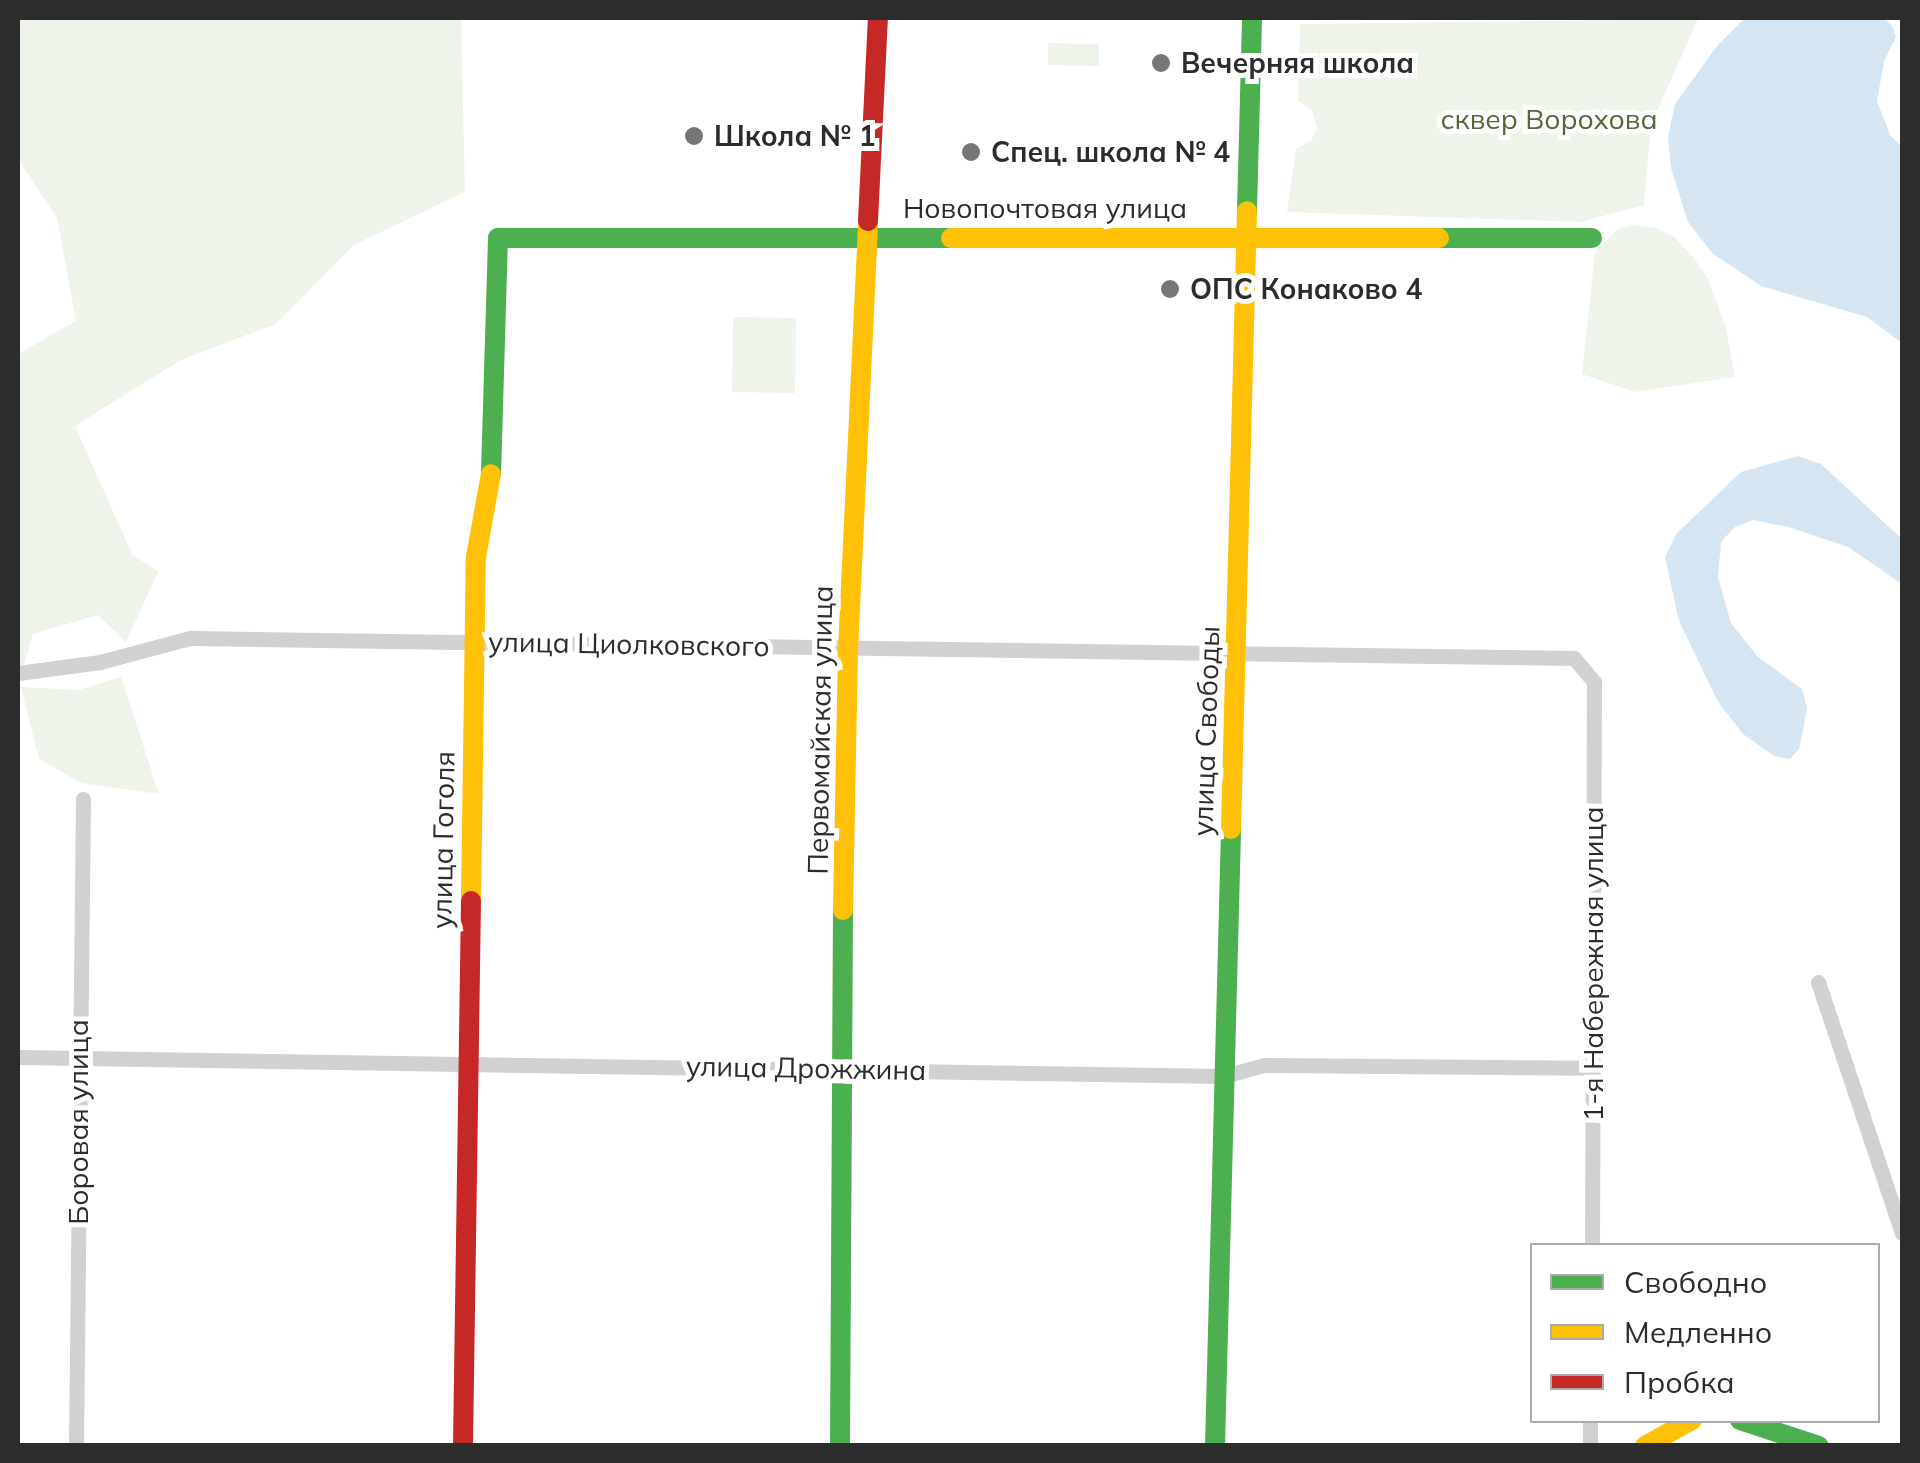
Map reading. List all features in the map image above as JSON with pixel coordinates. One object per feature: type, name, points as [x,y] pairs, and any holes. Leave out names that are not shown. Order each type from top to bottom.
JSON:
[{"type":"street","name":"Первомайская улица","points":[[840,1446],[840,1069],[848,650],[878,18]]},
{"type":"street","name":"улица Свободы","points":[[1215,1446],[1252,18]]},
{"type":"street","name":"Новопочтовая улица","points":[[498,238],[1592,238]]},
{"type":"street","name":"улица Гоголя","points":[[462,1446],[476,557],[492,467],[498,238]]},
{"type":"street","name":"улица Циолковского","points":[[18,673],[100,662],[190,638],[1574,658],[1594,682]]},
{"type":"street","name":"1-я Набережная улица","points":[[1592,1243],[1594,682]]},
{"type":"street","name":"Боровая улица","points":[[76,1446],[83,799]]},
{"type":"street","points":[[1818,982],[1902,1232]]},
{"type":"street","name":"улица Дрожжина","points":[[18,1057],[466,1061],[1224,1076],[1264,1064],[1593,1068]]},
{"type":"street","points":[[1645,1446],[1687,1423]]},
{"type":"street","points":[[1749,1423],[1819,1446]]},
{"type":"green space","points":[[18,18],[461,18],[465,192],[354,245],[276,324],[181,360],[75,426],[132,554],[158,572],[126,642],[98,615],[33,634],[23,668],[18,669],[18,354],[76,321],[57,218],[18,159]]},
{"type":"green space","name":"сквер Ворохова","points":[[1698,19],[1651,125],[1644,205],[1581,222],[1287,212],[1296,149],[1311,141],[1317,128],[1312,110],[1298,101],[1300,24]]},
{"type":"green space","points":[[1048,43],[1099,44],[1099,66],[1048,65]]},
{"type":"green space","points":[[1632,225],[1657,228],[1674,237],[1694,258],[1708,279],[1726,328],[1735,377],[1635,392],[1582,374],[1595,252],[1618,229]]},
{"type":"green space","points":[[733,317],[796,318],[795,393],[732,392]]},
{"type":"green space","points":[[121,677],[159,794],[81,783],[39,759],[21,687],[78,690]]},
{"type":"water","points":[[1745,18],[1884,18],[1892,26],[1896,37],[1884,61],[1877,101],[1890,135],[1902,147],[1902,343],[1867,317],[1761,286],[1712,253],[1688,222],[1671,168],[1668,137],[1675,104],[1717,46]]},
{"type":"water","points":[[1798,456],[1821,464],[1902,539],[1902,584],[1848,547],[1788,527],[1753,520],[1735,527],[1721,542],[1718,577],[1731,623],[1757,656],[1802,689],[1807,708],[1799,749],[1790,759],[1774,756],[1743,734],[1718,702],[1679,621],[1665,557],[1676,534],[1741,472]]},
{"type":"traffic: fast","points":[[1247,211],[1252,18]]},
{"type":"traffic: fast","points":[[491,474],[498,238],[951,238]]},
{"type":"traffic: fast","points":[[1439,238],[1592,238]]},
{"type":"traffic: fast","points":[[1215,1446],[1231,829]]},
{"type":"traffic: fast","points":[[840,1446],[843,910]]},
{"type":"traffic: fast","points":[[1749,1423],[1819,1446]]},
{"type":"traffic: slow","points":[[1231,829],[1247,211]]},
{"type":"traffic: slow","points":[[843,910],[848,650],[868,221]]},
{"type":"traffic: slow","points":[[951,238],[1439,238]]},
{"type":"traffic: slow","points":[[471,901],[476,557],[491,474]]},
{"type":"traffic: slow","points":[[1645,1446],[1687,1423]]},
{"type":"traffic: jam","points":[[868,221],[878,18]]},
{"type":"traffic: jam","points":[[463,1446],[471,901]]},
{"type":"place","name":"Вечерняя школа","points":[[1161,63]]},
{"type":"place","name":"Школа № 1","points":[[694,136]]},
{"type":"place","name":"Спец. школа № 4","points":[[971,152]]},
{"type":"place","name":"ОПС Конаково 4","points":[[1170,289]]}]
